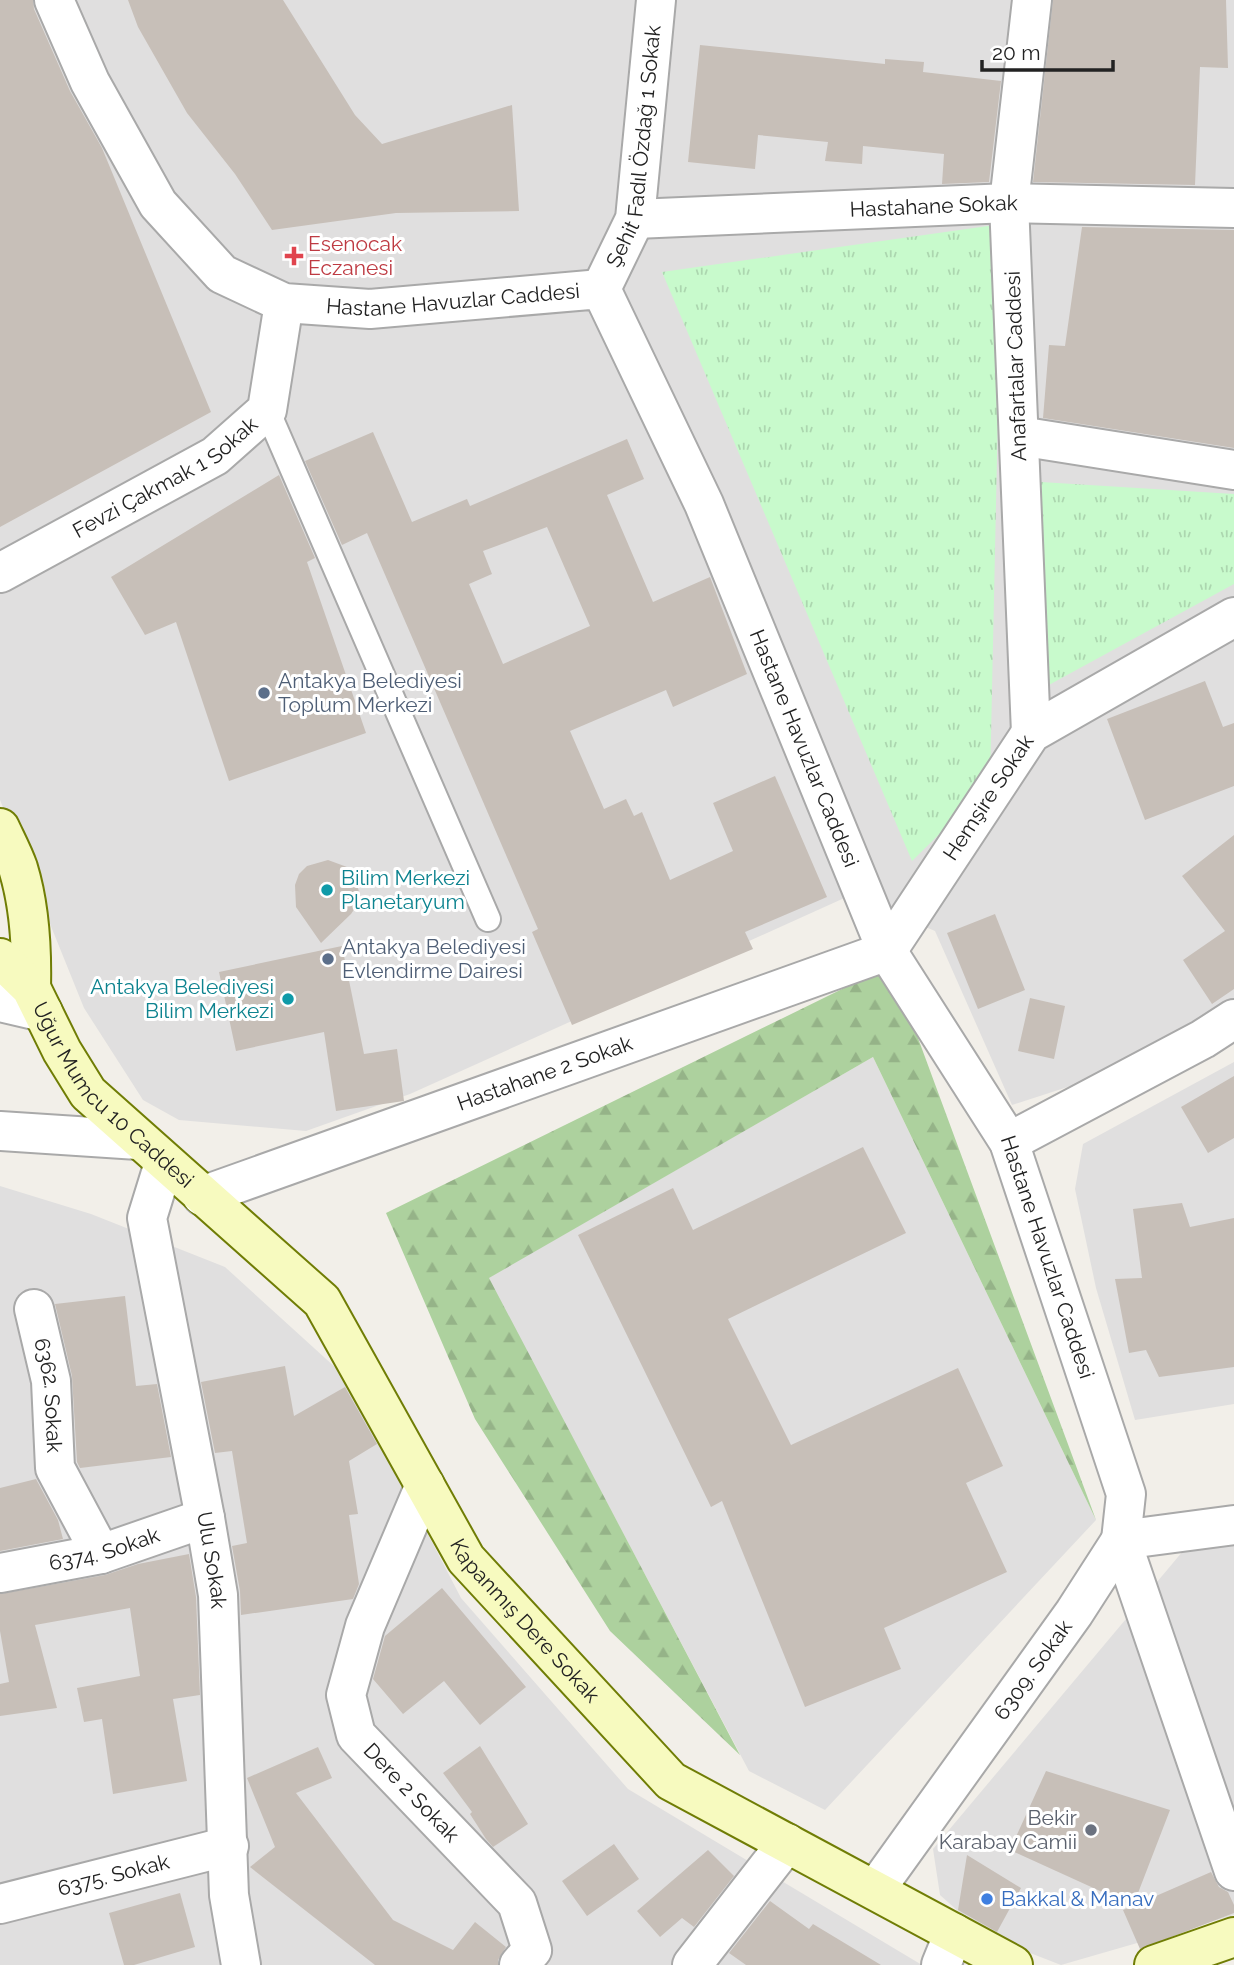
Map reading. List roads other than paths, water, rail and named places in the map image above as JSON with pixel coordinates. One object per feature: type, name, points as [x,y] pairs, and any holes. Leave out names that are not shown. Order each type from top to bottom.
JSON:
[{"type":"street","name":"Hastane Havuzlar Caddesi","points":[[54,0],[90,82],[158,204],[222,274],[284,303],[370,309],[601,289],[704,504],[887,951],[1009,1142],[1126,1494],[1121,1540],[1234,1871]]},
{"type":"street","name":"Şehit Fadıl Özdağ 1 Sokak","points":[[601,289],[635,219],[656,0]]},
{"type":"street","name":"Anafartalar Caddesi","points":[[1031,733],[1009,203],[1032,0]]},
{"type":"street","name":"Hastahane Sokak","points":[[635,219],[1009,203],[1234,208]]},
{"type":"street","name":"Fevzi Çakmak 1 Sokak","points":[[0,573],[215,456],[267,410],[284,303]]},
{"type":"street","points":[[1019,436],[1234,470]]},
{"type":"street","name":"Hemşire Sokak","points":[[887,951],[1031,733],[1234,617]]},
{"type":"street","name":"Uğur Mumcu 10 Caddesi","points":[[0,828],[18,867],[28,913],[32,952],[25,1001]]},
{"type":"street","name":"Hastahane 2 Sokak","points":[[202,1196],[887,951]]},
{"type":"street","name":"Uğur Mumcu 10 Caddesi","points":[[0,958],[25,1001],[62,1051],[88,1093],[202,1196]]},
{"type":"street","points":[[1009,1142],[1203,1039],[1234,1019]]},
{"type":"street","points":[[0,1131],[151,1151]]},
{"type":"street","name":"Ulu Sokak","points":[[151,1151],[147,1218],[218,1595],[229,1895],[242,1965]]},
{"type":"street","name":"Kapanmış Dere Sokak","points":[[202,1196],[322,1301],[466,1559],[671,1781],[875,1891],[948,1949],[1013,1965]]},
{"type":"street","name":"6362. Sokak","points":[[34,1310],[51,1381],[55,1468],[101,1554]]},
{"type":"street","name":"Dere 2 Sokak","points":[[425,1485],[365,1626],[346,1695],[356,1735],[517,1903],[532,1950],[519,1965]]},
{"type":"street","name":"6374. Sokak","points":[[0,1573],[101,1554],[205,1518]]},
{"type":"street","points":[[1121,1540],[1233,1531]]},
{"type":"street","name":"6309. Sokak","points":[[875,1891],[1074,1614],[1121,1540]]},
{"type":"street","points":[[692,1965],[787,1843]]},
{"type":"street","name":"6375. Sokak","points":[[0,1904],[229,1846]]},
{"type":"street","points":[[1154,1965],[1234,1937]]},
{"type":"lane","points":[[267,410],[488,919]]},
{"type":"place","name":"Esenocak Eczanesi","points":[[294,256]]},
{"type":"place","name":"Antakya Belediyesi Toplum Merkezi","points":[[264,693]]},
{"type":"place","name":"Bilim Merkezi Planetaryum","points":[[327,890]]},
{"type":"place","name":"Antakya Belediyesi Evlendirme Dairesi","points":[[328,959]]},
{"type":"place","name":"Antakya Belediyesi Bilim Merkezi","points":[[288,999]]},
{"type":"place","name":"Bekir Karabay Camii","points":[[1091,1830]]},
{"type":"place","name":"Bakkal & Manav","points":[[987,1899]]}]
